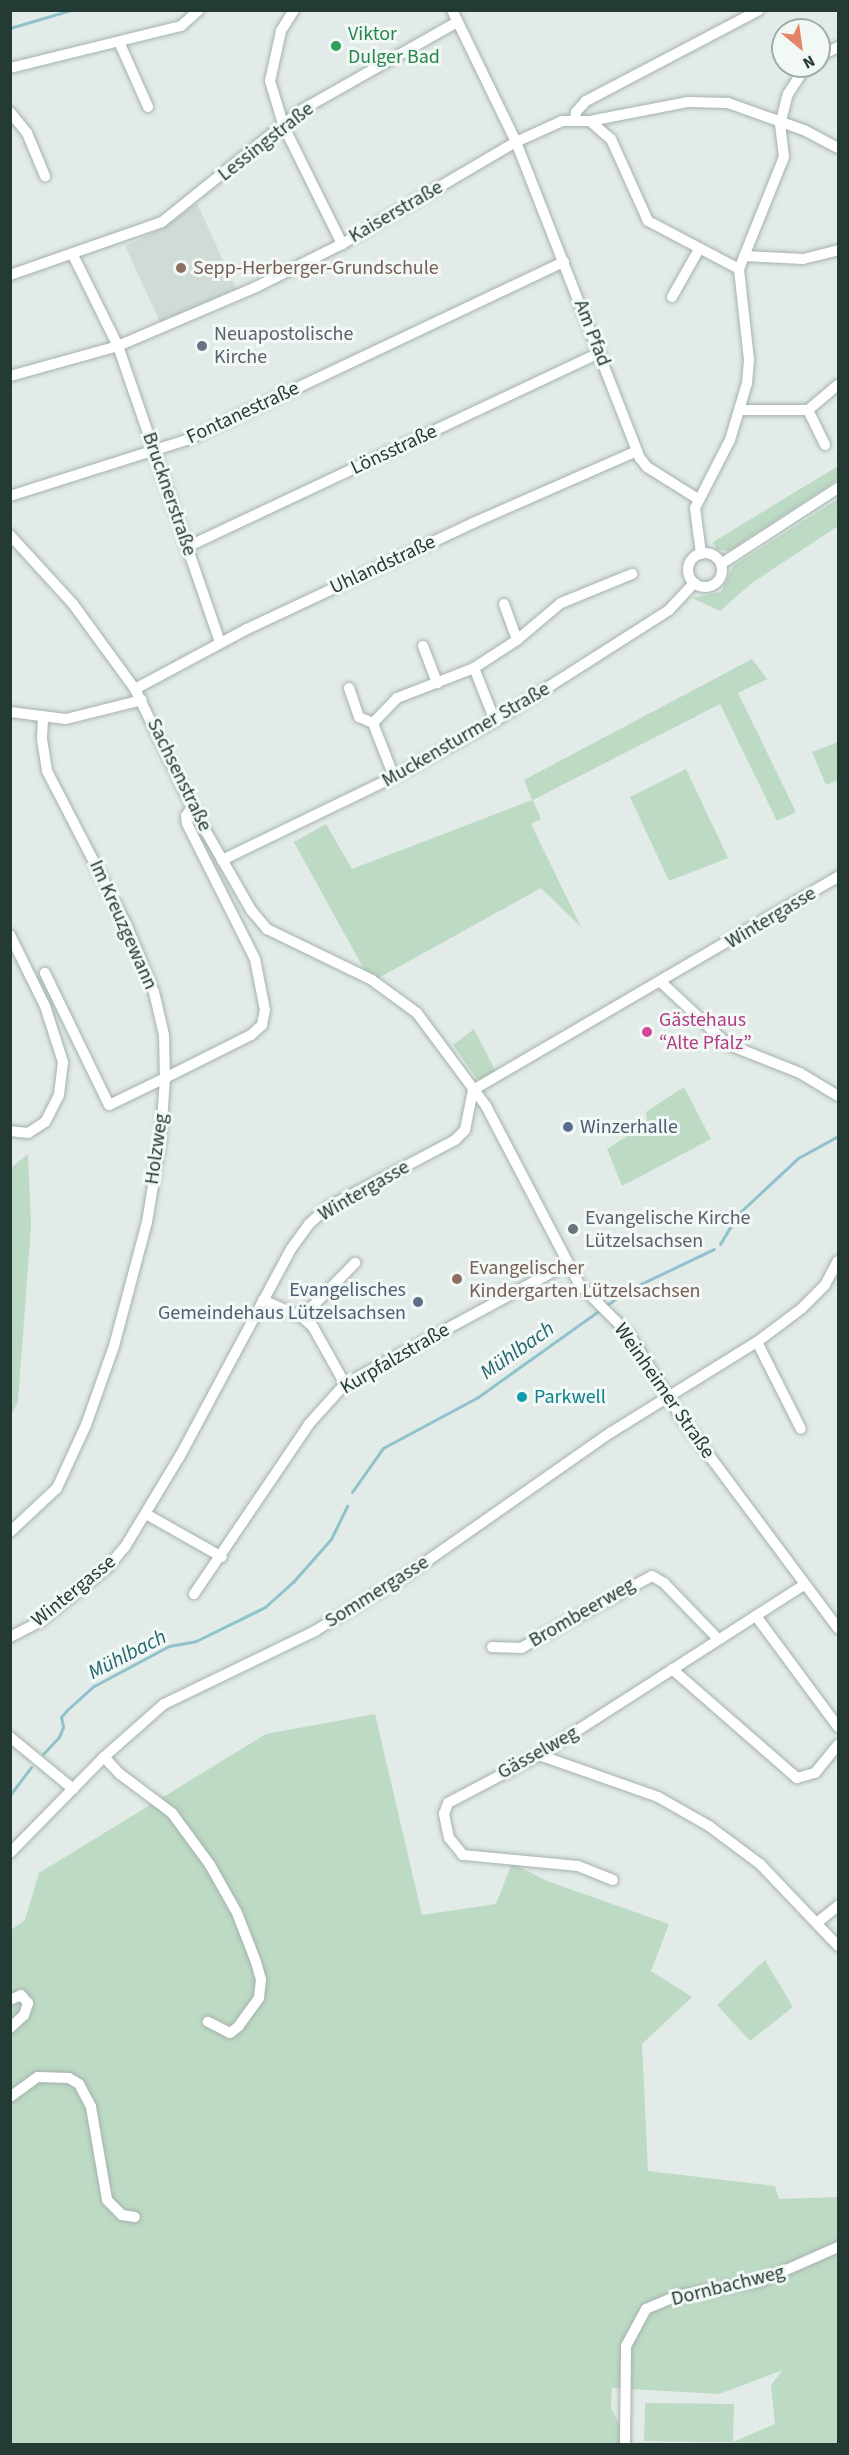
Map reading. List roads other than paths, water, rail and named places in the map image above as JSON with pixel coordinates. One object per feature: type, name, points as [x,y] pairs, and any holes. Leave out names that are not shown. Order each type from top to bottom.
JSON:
[{"type":"street","points":[[10,68],[120,44],[180,26],[199,10]]},
{"type":"street","points":[[294,10],[281,31],[270,81],[284,127],[342,244]]},
{"type":"street","name":"Am Pfad","points":[[452,10],[516,142],[637,451],[647,467],[698,499]]},
{"type":"street","points":[[575,120],[576,112],[586,101],[759,10]]},
{"type":"street","name":"Lessingstraße","points":[[10,275],[73,255],[162,222],[284,127],[300,111],[457,22]]},
{"type":"street","points":[[120,44],[148,107]]},
{"type":"street","points":[[701,554],[694,514],[698,499],[742,410],[749,360],[739,268],[784,157],[780,125],[788,94],[798,78]]},
{"type":"street","name":"Kaiserstraße","points":[[10,376],[118,346],[256,287],[342,244],[545,127],[575,120],[590,121],[687,102],[728,104],[780,125],[804,130],[838,148]]},
{"type":"street","points":[[10,112],[27,132],[45,176]]},
{"type":"street","points":[[590,121],[621,153],[648,221],[739,268]]},
{"type":"street","points":[[672,297],[699,249]]},
{"type":"street","points":[[744,256],[803,259],[838,249]]},
{"type":"street","points":[[73,255],[118,346]]},
{"type":"street","name":"Fontanestraße","points":[[10,496],[187,440],[564,262]]},
{"type":"street","name":"Brucknerstraße","points":[[118,346],[220,642]]},
{"type":"street","name":"Lönsstraße","points":[[187,547],[600,353]]},
{"type":"street","points":[[742,410],[808,410],[838,385]]},
{"type":"street","points":[[808,410],[825,446]]},
{"type":"street","name":"Uhlandstraße","points":[[135,689],[220,642],[472,523],[637,451]]},
{"type":"street","points":[[701,554],[689,567],[694,583],[706,587],[717,582],[721,564],[838,488]]},
{"type":"street","name":"Sachsenstraße","points":[[10,535],[73,604],[135,689],[192,807],[222,860],[267,929],[372,980]]},
{"type":"street","points":[[701,554],[713,555],[721,564]]},
{"type":"street","points":[[373,723],[397,698],[474,668],[517,640],[561,603],[632,574]]},
{"type":"street","name":"Muckensturmer Straße","points":[[222,860],[394,777],[495,721],[669,610],[694,583]]},
{"type":"street","points":[[504,604],[517,640]]},
{"type":"street","points":[[423,646],[437,683]]},
{"type":"street","points":[[474,668],[495,721]]},
{"type":"street","points":[[349,688],[359,717],[373,723],[394,777]]},
{"type":"street","points":[[10,712],[44,719],[89,716],[141,700]]},
{"type":"street","name":"Im Kreuzgewann","points":[[44,719],[42,739],[47,771],[127,926],[154,992],[164,1035],[165,1078]]},
{"type":"street","points":[[45,973],[109,1105],[251,1035],[262,1025],[265,1010],[255,959],[229,901],[187,824],[186,816],[192,807]]},
{"type":"street","name":"Wintergasse","points":[[10,1637],[41,1621],[108,1567],[146,1514],[291,1249],[328,1207],[455,1140],[465,1130],[473,1090],[838,878]]},
{"type":"street","points":[[10,935],[45,1006],[63,1062],[59,1095],[45,1122],[28,1133],[10,1131]]},
{"type":"street","name":"Weinheimer Straße","points":[[372,980],[417,1013],[473,1090],[506,1141],[567,1264],[597,1303],[629,1334],[668,1398],[804,1585],[836,1621]]},
{"type":"street","points":[[662,982],[727,1044],[800,1073],[838,1096]]},
{"type":"street","name":"Holzweg","points":[[10,1532],[57,1488],[86,1425],[114,1346],[147,1222],[161,1137],[165,1078]]},
{"type":"street","points":[[302,1317],[355,1263]]},
{"type":"street","name":"Kurpfalzstraße","points":[[194,1594],[222,1557],[309,1424],[345,1384],[567,1264]]},
{"type":"street","name":"Sommergasse","points":[[10,1853],[104,1757],[164,1704],[357,1608],[554,1470],[757,1342],[801,1309],[825,1285],[838,1265]]},
{"type":"street","points":[[263,1300],[302,1317],[317,1332],[345,1384]]},
{"type":"street","points":[[757,1342],[801,1429]]},
{"type":"street","points":[[146,1514],[222,1557]]},
{"type":"street","name":"Brombeerweg","points":[[492,1647],[521,1648],[648,1576],[664,1583],[718,1640]]},
{"type":"street","name":"Gässelweg","points":[[613,1880],[578,1866],[463,1855],[449,1838],[444,1814],[448,1803],[539,1755],[804,1585]]},
{"type":"street","points":[[756,1616],[838,1727]]},
{"type":"street","points":[[672,1669],[797,1778],[815,1773],[838,1745]]},
{"type":"street","points":[[10,1737],[73,1789]]},
{"type":"street","points":[[539,1755],[678,1807],[736,1844],[818,1922],[838,1946]]},
{"type":"street","points":[[104,1757],[120,1774],[172,1814],[210,1865],[249,1942],[261,1979],[259,1998],[230,2033],[208,2022]]},
{"type":"street","points":[[818,1922],[838,1906]]},
{"type":"street","points":[[10,2000],[21,1995],[28,2003],[24,2015],[10,2028]]},
{"type":"street","points":[[10,2097],[38,2077],[69,2078],[78,2084],[91,2107],[107,2200],[122,2215],[135,2217]]},
{"type":"street","name":"Dornbachweg","points":[[625,2445],[626,2346],[646,2309],[676,2296],[761,2281],[838,2247]]},
{"type":"waterway","points":[[10,28],[71,10]]},
{"type":"waterway","name":"Mühlbach","points":[[720,1244],[738,1214],[798,1158],[838,1136]]},
{"type":"waterway","name":"Mühlbach","points":[[352,1492],[383,1448],[478,1397],[628,1290],[714,1249]]},
{"type":"waterway","name":"Mühlbach","points":[[43,1754],[59,1737],[63,1727],[61,1717],[94,1686],[169,1646],[196,1641],[265,1607],[293,1582],[331,1539],[347,1506]]},
{"type":"waterway","name":"Mühlbach","points":[[10,1795],[31,1767]]},
{"type":"place","name":"Viktor Dulger Bad","points":[[336,46]]},
{"type":"place","name":"Sepp-Herberger-Grundschule","points":[[181,268]]},
{"type":"place","name":"Neuapostolische Kirche","points":[[202,346]]},
{"type":"place","name":"Gästehaus “Alte Pfalz”","points":[[647,1032]]},
{"type":"place","name":"Winzerhalle","points":[[568,1127]]},
{"type":"place","name":"Evangelische Kirche Lützelsachsen","points":[[573,1229]]},
{"type":"place","name":"Evangelischer Kindergarten Lützelsachsen","points":[[457,1279]]},
{"type":"place","name":"Evangelisches Gemeindehaus Lützelsachsen","points":[[418,1302]]},
{"type":"place","name":"Parkwell","points":[[522,1397]]}]
